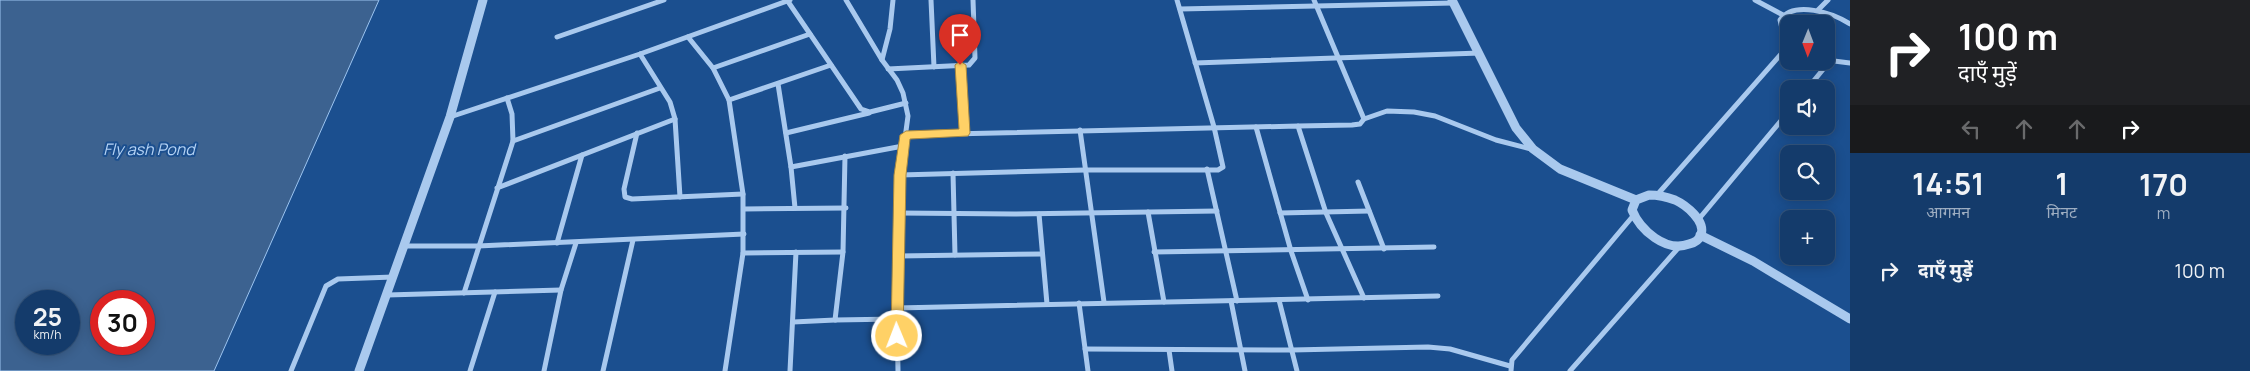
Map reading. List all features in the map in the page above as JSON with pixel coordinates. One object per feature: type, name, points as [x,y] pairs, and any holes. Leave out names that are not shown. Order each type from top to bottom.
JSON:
[{"type":"street","points":[[359,371],[450,117],[483,0]]},
{"type":"street","points":[[557,38],[664,0]]},
{"type":"street","points":[[450,117],[688,38],[788,0],[862,109],[870,112]]},
{"type":"street","points":[[846,0],[882,60],[897,80],[906,103],[908,116],[900,175],[897,308],[898,371]]},
{"type":"street","points":[[882,60],[890,30],[892,0]]},
{"type":"street","points":[[932,0],[934,67]]},
{"type":"street","points":[[888,69],[969,65],[976,58],[973,0]]},
{"type":"street","points":[[900,175],[1086,170],[1218,170],[1223,167],[1214,128],[1177,0]]},
{"type":"street","points":[[1314,0],[1364,119]]},
{"type":"street","points":[[1755,0],[1783,15],[1794,9],[1818,10],[1836,16],[1850,24]]},
{"type":"street","points":[[1818,10],[1828,0]]},
{"type":"street","points":[[1180,9],[1452,2],[1480,53],[1516,128],[1533,149],[1560,169],[1636,200]]},
{"type":"street","points":[[713,68],[810,34]]},
{"type":"street","points":[[688,38],[713,68],[729,100],[743,194],[743,253],[725,371]]},
{"type":"street","points":[[1196,63],[1480,53]]},
{"type":"street","points":[[640,54],[670,102],[675,119],[680,197]]},
{"type":"street","points":[[1657,195],[1780,55]]},
{"type":"street","points":[[1835,62],[1850,63]]},
{"type":"street","points":[[729,100],[831,65]]},
{"type":"street","points":[[960,65],[964,133]]},
{"type":"street","points":[[778,84],[791,167],[795,208]]},
{"type":"street","points":[[513,142],[660,88]]},
{"type":"street","points":[[464,293],[513,142],[512,114],[507,98]]},
{"type":"street","points":[[786,133],[906,103]]},
{"type":"street","points":[[906,135],[1352,125],[1360,124],[1364,119],[1387,111],[1414,112],[1435,116],[1496,140],[1533,149]]},
{"type":"street","points":[[497,188],[675,119]]},
{"type":"street","points":[[1698,220],[1780,122]]},
{"type":"street","points":[[1298,126],[1326,213],[1364,298]]},
{"type":"street","points":[[1256,128],[1291,251],[1308,300]]},
{"type":"street","points":[[1080,130],[1104,302]]},
{"type":"street","points":[[637,133],[624,189],[625,198],[743,194]]},
{"type":"street","points":[[791,167],[903,146]]},
{"type":"street","points":[[557,243],[582,155]]},
{"type":"street","points":[[835,320],[846,208],[845,156]]},
{"type":"street","points":[[1207,169],[1226,252],[1245,371]]},
{"type":"street","points":[[953,173],[955,255]]},
{"type":"street","points":[[1358,182],[1384,249]]},
{"type":"street","points":[[1657,195],[1683,205],[1698,220],[1701,228],[1697,241],[1680,246],[1664,242],[1649,234],[1633,216],[1632,210],[1636,200],[1642,197],[1657,195]]},
{"type":"street","points":[[744,209],[846,208]]},
{"type":"street","points":[[899,213],[1039,214],[1217,211]]},
{"type":"street","points":[[1280,213],[1369,211]]},
{"type":"street","points":[[1148,212],[1164,302]]},
{"type":"street","points":[[1039,214],[1047,304]]},
{"type":"street","points":[[1085,349],[1292,350],[1428,347],[1450,349],[1510,369],[1512,360],[1633,216]]},
{"type":"street","points":[[404,246],[478,246],[744,234]]},
{"type":"street","points":[[1700,235],[1754,261],[1850,319]]},
{"type":"street","points":[[603,371],[633,240]]},
{"type":"street","points":[[544,371],[562,290],[576,242]]},
{"type":"street","points":[[1570,371],[1680,246]]},
{"type":"street","points":[[1154,252],[1434,247]]},
{"type":"street","points":[[790,371],[796,252]]},
{"type":"street","points":[[743,253],[843,252]]},
{"type":"street","points":[[898,256],[1042,254]]},
{"type":"street","points":[[291,371],[326,286],[338,279],[393,277]]},
{"type":"street","points":[[386,295],[562,290]]},
{"type":"street","points":[[470,371],[495,292]]},
{"type":"street","points":[[897,308],[1438,296]]},
{"type":"street","points":[[1278,300],[1297,371]]},
{"type":"street","points":[[1079,303],[1088,371]]},
{"type":"street","points":[[793,322],[897,319]]},
{"type":"street","points":[[1169,350],[1172,371]]},
{"type":"water","name":"Fly ash Pond","points":[[0,0],[379,0],[214,371],[0,371]]},
{"type":"route","points":[[897,336],[900,175],[903,146],[906,135],[964,133],[960,65]]}]
